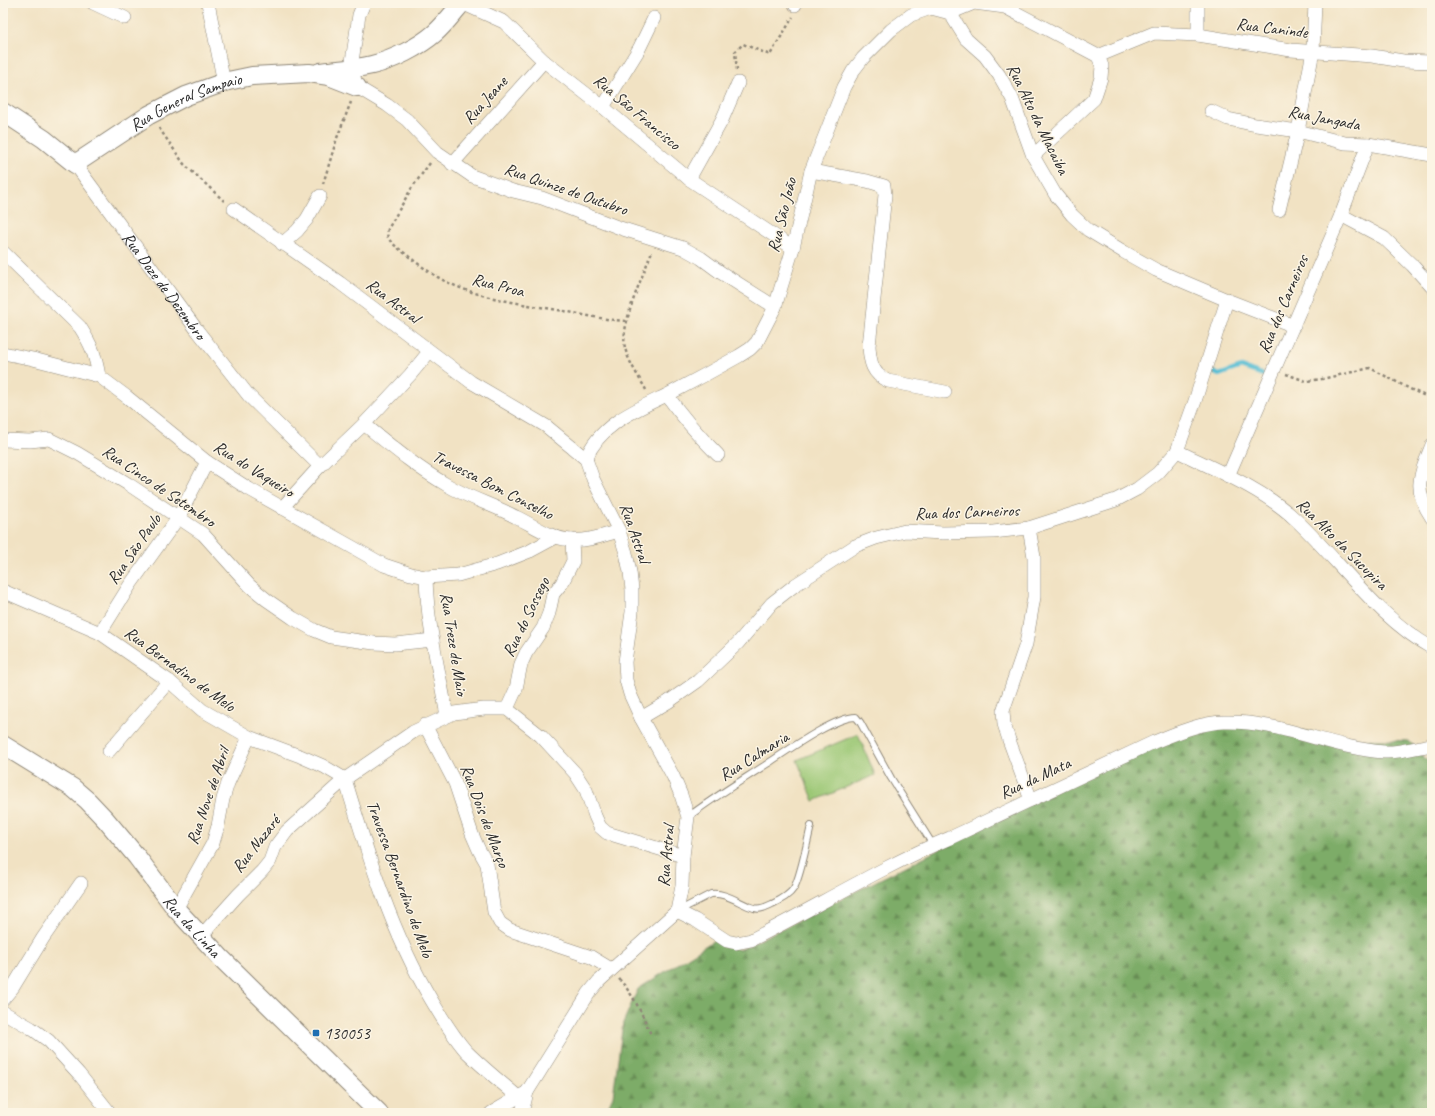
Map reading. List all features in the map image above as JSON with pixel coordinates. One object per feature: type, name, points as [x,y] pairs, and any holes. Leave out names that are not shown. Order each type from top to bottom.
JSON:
[{"type":"street","points":[[93,3],[125,18]]},
{"type":"street","points":[[208,3],[224,83]]},
{"type":"street","points":[[357,87],[351,68],[359,15],[364,3]]},
{"type":"street","points":[[950,14],[974,3],[1006,5],[1098,56],[1102,66],[1101,78],[1094,99],[1033,156]]},
{"type":"street","points":[[1198,3],[1198,35]]},
{"type":"street","points":[[1279,210],[1298,131],[1313,51],[1315,3]]},
{"type":"street","name":"Rua General Sampaio","points":[[75,164],[149,115],[186,96],[224,83],[252,76],[309,73],[372,65],[385,61],[422,43],[436,33],[460,4]]},
{"type":"street","name":"Rua São Francisco","points":[[460,4],[504,22],[544,60],[604,107],[689,179],[793,248]]},
{"type":"street","name":"Rua São João","points":[[586,459],[589,450],[605,431],[624,416],[667,395],[739,356],[750,349],[757,342],[775,307],[793,248],[811,171],[844,87],[852,71],[891,30],[911,15],[931,8],[950,14]]},
{"type":"street","name":"Rua Alto da Macaiba","points":[[950,14],[966,39],[985,56],[999,75],[1012,98],[1033,156],[1055,194],[1072,215],[1088,230],[1156,270],[1294,326]]},
{"type":"street","points":[[604,107],[639,49],[654,18]]},
{"type":"street","name":"Rua Caninde","points":[[1098,56],[1154,33],[1198,35],[1291,50],[1372,56],[1403,61],[1432,62]]},
{"type":"street","name":"Rua Jeane","points":[[452,164],[544,60]]},
{"type":"street","name":"Rua General Sampaio","points":[[309,73],[329,76],[357,87]]},
{"type":"street","points":[[689,179],[722,120],[738,83]]},
{"type":"street","name":"Rua Quinze de Outubro","points":[[357,87],[387,105],[407,120],[437,152],[452,164],[472,176],[513,191],[542,198],[620,228],[657,238],[683,248],[701,258],[775,307]]},
{"type":"street","name":"Rua Jangada","points":[[1210,111],[1228,119],[1298,131],[1345,143],[1368,144],[1432,155]]},
{"type":"street","name":"Rua Doze de Dezembro","points":[[3,112],[44,139],[75,164],[197,330],[249,396],[320,466]]},
{"type":"street","name":"Rua dos Carneiros","points":[[1228,476],[1341,216],[1368,144]]},
{"type":"street","points":[[811,171],[860,179],[884,186],[885,195],[869,346],[872,363],[880,377],[888,381],[945,392]]},
{"type":"street","points":[[282,244],[297,231],[307,219],[320,196]]},
{"type":"street","name":"Rua Astral","points":[[234,209],[282,244],[340,283],[429,352],[471,382],[546,426],[586,459],[593,479],[619,531],[627,559],[632,590],[632,612],[625,662],[626,680],[630,694],[641,718],[673,776],[688,817],[683,856],[682,886],[677,911],[611,969],[589,993],[523,1095],[491,1113]]},
{"type":"street","points":[[1341,216],[1384,238],[1432,287]]},
{"type":"street","points":[[3,252],[80,327],[96,356],[99,376],[3,353]]},
{"type":"street","name":"Rua dos Carneiros","points":[[641,718],[668,702],[698,681],[738,643],[772,603],[794,585],[855,546],[876,538],[905,532],[993,532],[1029,528],[1116,500],[1137,489],[1158,473],[1177,451],[1227,300]]},
{"type":"street","points":[[282,508],[320,466],[364,424],[410,375],[429,352]]},
{"type":"street","name":"Rua do Vaqueiro","points":[[99,376],[127,396],[207,462],[282,508],[384,564],[411,574],[426,577],[458,575],[498,564],[530,551],[556,537]]},
{"type":"street","points":[[667,395],[679,413],[718,455]]},
{"type":"street","name":"Travessa Bom Conselho","points":[[364,424],[414,464],[448,485],[466,495],[514,516],[556,537],[572,540],[593,538],[619,531]]},
{"type":"street","name":"Rua Cinco de Setembro","points":[[3,440],[49,439],[77,453],[128,484],[203,534],[250,586],[292,618],[314,630],[331,637],[374,643],[395,644],[433,640]]},
{"type":"street","points":[[1432,445],[1419,483],[1420,492],[1425,507],[1432,518]]},
{"type":"street","name":"Rua Alto da Sucupira","points":[[1177,451],[1228,476],[1266,497],[1295,519],[1382,610],[1416,639],[1432,648]]},
{"type":"street","name":"Rua São Paulo","points":[[100,633],[130,585],[178,518],[207,462]]},
{"type":"street","points":[[1029,528],[1034,557],[1034,604],[1026,644],[1003,711],[1004,724],[1009,740],[1031,800]]},
{"type":"street","name":"Rua do Sossego","points":[[507,709],[516,689],[521,664],[526,653],[543,628],[554,594],[562,583],[573,561],[572,540]]},
{"type":"street","name":"Rua Treze de Maio","points":[[426,577],[427,597],[433,640],[447,716]]},
{"type":"street","name":"Rua Bernadino de Melo","points":[[3,591],[100,633],[169,681],[202,710],[249,737],[323,766],[345,779]]},
{"type":"street","points":[[109,751],[169,681]]},
{"type":"street","points":[[345,779],[412,732],[425,725],[454,713],[484,708],[507,709],[540,736],[576,773],[586,790],[600,827],[607,833],[683,856]]},
{"type":"street","name":"Rua da Mata","points":[[677,911],[695,920],[727,941],[736,943],[752,940],[891,865],[933,845],[1154,742],[1186,729],[1208,724],[1224,722],[1249,722],[1353,748],[1386,752],[1403,751],[1418,747],[1432,746]]},
{"type":"street","name":"Rua Dois de Março","points":[[425,725],[456,783],[472,834],[487,864],[494,912],[500,923],[510,930],[590,957],[611,969]]},
{"type":"street","name":"Rua Nove de Abril","points":[[176,909],[213,844],[228,783],[249,737]]},
{"type":"street","name":"Rua da Linha","points":[[3,745],[73,788],[88,801],[137,857],[176,909],[201,936],[246,984],[379,1113]]},
{"type":"street","name":"Rua Nazaré","points":[[201,936],[262,871],[270,861],[275,847],[287,831],[345,779]]},
{"type":"street","name":"Travessa Bernardino de Melo","points":[[345,779],[367,851],[389,913],[414,970],[444,1020],[466,1050],[523,1095]]},
{"type":"street","points":[[3,999],[13,987],[43,938],[81,883]]},
{"type":"street","points":[[3,1012],[31,1028],[48,1041],[79,1074],[110,1113]]},
{"type":"street","points":[[522,1113],[523,1095]]},
{"type":"lane","name":"Rua Calmaria","points":[[688,817],[723,792],[836,722],[849,716],[856,716],[891,778],[933,845]]},
{"type":"lane","points":[[677,911],[716,893],[755,909],[764,908],[784,898],[794,888],[811,826]]},
{"type":"path","points":[[738,83],[735,52],[743,44],[770,55],[792,20],[795,4]]},
{"type":"path","points":[[320,196],[337,138],[357,87]]},
{"type":"path","points":[[149,115],[184,164],[216,195],[234,209]]},
{"type":"path","name":"Rua Proa","points":[[437,152],[411,189],[388,229],[388,239],[393,244],[429,271],[451,284],[474,292],[510,301],[626,322]]},
{"type":"path","points":[[652,401],[628,358],[624,339],[626,322],[657,238]]},
{"type":"path","points":[[1274,370],[1306,381],[1322,379],[1370,368],[1432,399]]},
{"type":"path","points":[[611,969],[624,984],[643,1016],[651,1035]]},
{"type":"green space","points":[[1253,724],[1361,739],[1409,741],[1432,766],[1432,1113],[605,1113],[613,1096],[623,1023],[638,989],[716,939],[739,950],[1153,742],[1184,731]]},
{"type":"green space","points":[[858,734],[875,775],[814,801],[797,760]]},
{"type":"waterway","points":[[1209,370],[1219,375],[1241,367],[1264,375]]},
{"type":"place","name":"130053","points":[[316,1033]]}]
